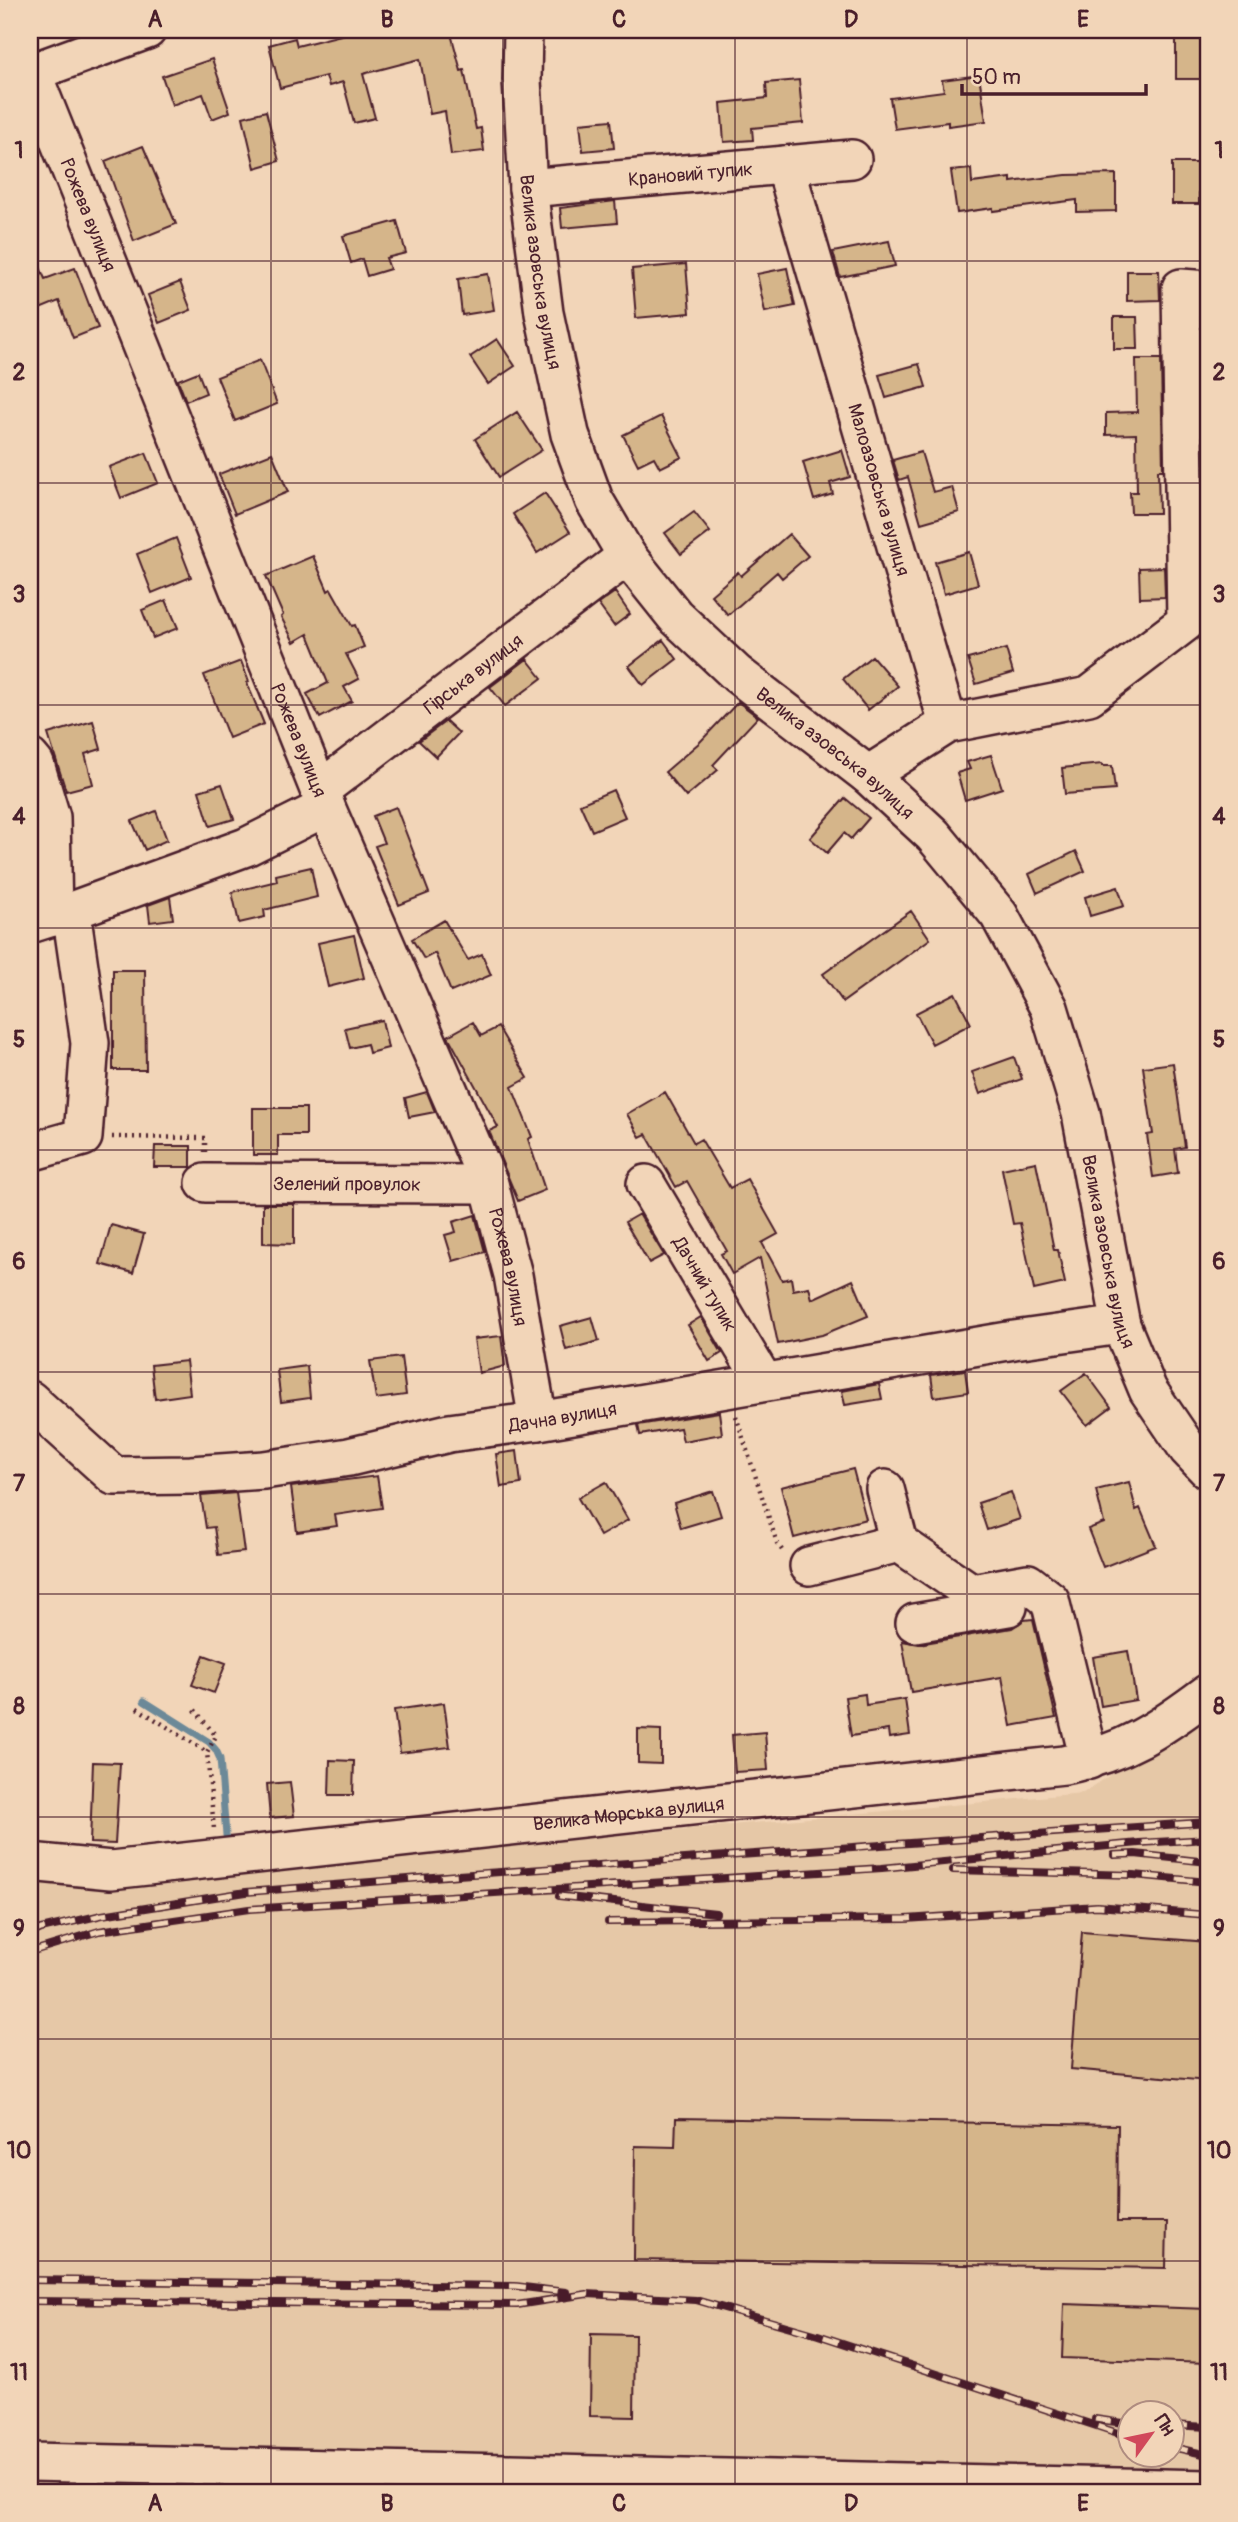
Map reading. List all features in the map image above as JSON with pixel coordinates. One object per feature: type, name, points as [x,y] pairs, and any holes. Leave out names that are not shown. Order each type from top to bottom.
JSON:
[{"type":"street","points":[[30,71],[148,30]]},
{"type":"street","name":"Велика азовська вулиця","points":[[523,30],[522,80],[528,188],[544,313],[570,434],[594,500],[627,556],[675,616],[737,674],[868,775],[933,835],[999,915],[1049,1008],[1081,1113],[1121,1325],[1147,1390],[1188,1448],[1208,1470]]},
{"type":"street","name":"Рожева вулиця","points":[[30,71],[323,798],[489,1184],[513,1275],[538,1421]]},
{"type":"street","name":"Крановий тупик","points":[[528,188],[852,159]]},
{"type":"street","name":"Малоазовська вулиця","points":[[785,165],[948,724]]},
{"type":"street","points":[[868,775],[948,724],[1089,696],[1186,622],[1197,543],[1181,288],[1208,290]]},
{"type":"street","name":"Гірська вулиця","points":[[51,917],[246,847],[323,798],[627,556]]},
{"type":"street","points":[[30,758],[35,764],[51,817],[51,917],[90,1043],[83,1137],[30,1152]]},
{"type":"street","name":"Зелений провулок","points":[[205,1183],[489,1184]]},
{"type":"street","name":"Дачний тупик","points":[[646,1184],[764,1382]]},
{"type":"street","name":"Дачна вулиця","points":[[30,1400],[114,1476],[264,1470],[349,1457],[449,1433],[538,1421],[1014,1340],[1121,1325]]},
{"type":"street","points":[[885,1489],[899,1543],[972,1593],[1028,1583],[1050,1600],[1089,1760]]},
{"type":"street","points":[[809,1566],[899,1543]]},
{"type":"street","points":[[915,1623],[1050,1600]]},
{"type":"street","name":"Велика Морська вулиця","points":[[30,1862],[111,1870],[1036,1769],[1089,1760],[1126,1747],[1163,1727],[1208,1693]]},
{"type":"street","points":[[30,2462],[1208,2489]]},
{"type":"path","points":[[83,1137],[205,1138]]},
{"type":"path","points":[[740,1433],[777,1543]]},
{"type":"path","points":[[137,1708],[207,1752]]},
{"type":"path","points":[[195,1710],[215,1736],[207,1752],[216,1858]]},
{"type":"shaded area","points":[[1208,1711],[1208,2492],[30,2492],[30,1875],[104,1882],[1083,1793]]},
{"type":"building","points":[[361,30],[450,30],[461,71],[464,70],[476,129],[481,128],[484,151],[451,155],[445,111],[430,114],[420,59],[363,74],[375,118],[354,123],[343,82],[329,86],[326,76],[280,88],[269,45],[295,38],[297,46]]},
{"type":"building","points":[[1176,39],[1201,39],[1201,79],[1176,79]]},
{"type":"building","points":[[212,59],[230,112],[212,119],[203,94],[172,105],[162,76]]},
{"type":"building","points":[[979,75],[986,121],[948,126],[948,122],[895,129],[890,98],[944,91],[942,80]]},
{"type":"building","points":[[799,80],[803,123],[752,128],[753,140],[724,142],[721,103],[767,98],[766,83]]},
{"type":"building","points":[[266,111],[279,161],[255,168],[243,117]]},
{"type":"building","points":[[611,120],[614,148],[583,151],[580,123]]},
{"type":"building","points":[[143,146],[176,224],[134,241],[105,161]]},
{"type":"building","points":[[1172,163],[1199,163],[1199,204],[1172,204]]},
{"type":"building","points":[[971,169],[972,183],[1011,178],[1011,182],[1066,175],[1116,174],[1116,211],[1077,212],[1077,200],[957,213],[951,171]]},
{"type":"building","points":[[615,201],[617,223],[562,228],[560,208]]},
{"type":"building","points":[[397,221],[406,253],[386,258],[390,269],[367,276],[362,259],[351,263],[343,236]]},
{"type":"building","points":[[889,241],[895,266],[840,277],[833,252]]},
{"type":"building","points":[[30,244],[45,279],[75,268],[98,328],[73,338],[59,301],[30,313]]},
{"type":"building","points":[[686,264],[690,313],[636,318],[632,269]]},
{"type":"building","points":[[787,268],[795,306],[765,312],[757,274]]},
{"type":"building","points":[[1127,271],[1159,271],[1160,300],[1127,301]]},
{"type":"building","points":[[488,274],[494,310],[462,315],[458,279]]},
{"type":"building","points":[[180,282],[191,310],[159,323],[148,295]]},
{"type":"building","points":[[1114,317],[1137,317],[1138,349],[1114,349]]},
{"type":"building","points":[[497,339],[515,366],[488,384],[470,357]]},
{"type":"building","points":[[1136,359],[1161,359],[1163,470],[1158,470],[1159,513],[1131,513],[1130,492],[1137,492],[1136,434],[1106,435],[1106,413],[1137,412]]},
{"type":"building","points":[[260,360],[277,404],[235,421],[217,377]]},
{"type":"building","points":[[919,364],[926,387],[886,398],[879,375]]},
{"type":"building","points":[[198,372],[206,393],[186,401],[178,380]]},
{"type":"building","points":[[517,412],[542,450],[499,477],[475,439]]},
{"type":"building","points":[[661,416],[682,457],[660,468],[654,457],[638,465],[623,435]]},
{"type":"building","points":[[842,450],[850,477],[830,483],[833,494],[814,500],[803,462]]},
{"type":"building","points":[[921,452],[933,492],[952,487],[959,512],[921,523],[908,477],[899,480],[893,460]]},
{"type":"building","points":[[146,453],[158,483],[121,498],[109,467]]},
{"type":"building","points":[[272,453],[288,492],[235,514],[219,474]]},
{"type":"building","points":[[545,493],[570,532],[537,553],[513,514]]},
{"type":"building","points":[[694,512],[710,532],[681,554],[665,533]]},
{"type":"building","points":[[789,534],[808,556],[782,578],[777,572],[728,615],[711,595],[738,572],[741,576]]},
{"type":"building","points":[[176,538],[191,577],[152,593],[137,554]]},
{"type":"building","points":[[969,552],[978,584],[944,594],[935,562]]},
{"type":"building","points":[[313,556],[328,591],[331,589],[352,626],[355,625],[364,647],[346,654],[359,679],[344,687],[352,701],[320,718],[307,694],[328,683],[308,634],[294,642],[281,617],[283,615],[266,576]]},
{"type":"building","points":[[1164,567],[1165,597],[1140,598],[1139,568]]},
{"type":"building","points":[[615,592],[630,614],[614,626],[598,604]]},
{"type":"building","points":[[166,600],[178,628],[153,638],[142,610]]},
{"type":"building","points":[[663,640],[677,659],[643,685],[629,666]]},
{"type":"building","points":[[1006,649],[1013,673],[976,684],[968,659]]},
{"type":"building","points":[[872,656],[898,686],[868,710],[843,679]]},
{"type":"building","points":[[527,659],[542,678],[505,706],[490,687]]},
{"type":"building","points":[[241,661],[264,724],[229,738],[204,675]]},
{"type":"building","points":[[738,702],[758,717],[713,765],[718,770],[686,797],[665,772],[700,742]]},
{"type":"building","points":[[93,721],[101,749],[85,754],[93,784],[66,791],[48,734]]},
{"type":"building","points":[[446,721],[459,733],[436,757],[419,741]]},
{"type":"building","points":[[991,755],[1002,788],[965,800],[957,773],[970,769],[967,762]]},
{"type":"building","points":[[1102,764],[1112,766],[1115,790],[1065,794],[1062,768]]},
{"type":"building","points":[[222,784],[234,819],[210,826],[199,791]]},
{"type":"building","points":[[613,790],[625,817],[592,831],[580,804]]},
{"type":"building","points":[[845,798],[869,818],[851,839],[844,833],[827,853],[810,838]]},
{"type":"building","points":[[396,807],[429,893],[399,905],[375,846],[384,843],[373,816]]},
{"type":"building","points":[[156,811],[167,840],[145,850],[132,821]]},
{"type":"building","points":[[1076,851],[1085,871],[1037,893],[1029,874]]},
{"type":"building","points":[[311,867],[317,897],[264,910],[265,917],[239,923],[232,892],[277,881],[276,875]]},
{"type":"building","points":[[1118,887],[1124,906],[1090,916],[1085,897]]},
{"type":"building","points":[[170,897],[173,919],[150,922],[148,905]]},
{"type":"building","points":[[911,911],[930,939],[843,1002],[823,974]]},
{"type":"building","points":[[444,920],[468,960],[482,954],[491,975],[451,992],[435,953],[424,959],[412,939]]},
{"type":"building","points":[[354,935],[364,978],[328,987],[318,943]]},
{"type":"building","points":[[113,970],[145,970],[146,1070],[113,1070]]},
{"type":"building","points":[[955,993],[971,1024],[932,1044],[916,1013]]},
{"type":"building","points":[[382,1020],[388,1048],[369,1053],[367,1044],[350,1048],[345,1028]]},
{"type":"building","points":[[473,1022],[481,1036],[498,1027],[528,1078],[512,1087],[532,1137],[528,1139],[545,1190],[518,1201],[489,1131],[498,1127],[448,1036]]},
{"type":"building","points":[[1014,1057],[1022,1079],[980,1094],[972,1072]]},
{"type":"building","points":[[1173,1063],[1185,1147],[1175,1149],[1178,1173],[1153,1177],[1147,1135],[1153,1134],[1143,1067]]},
{"type":"building","points":[[427,1092],[435,1112],[409,1117],[405,1098]]},
{"type":"building","points":[[665,1092],[694,1143],[701,1139],[730,1188],[747,1179],[778,1234],[762,1243],[782,1280],[791,1278],[793,1290],[809,1287],[812,1299],[853,1280],[868,1316],[822,1335],[778,1344],[760,1258],[732,1274],[721,1254],[727,1251],[687,1181],[676,1187],[646,1134],[640,1137],[627,1114]]},
{"type":"building","points":[[253,1108],[306,1108],[306,1135],[278,1135],[278,1155],[253,1155]]},
{"type":"building","points":[[155,1146],[191,1146],[191,1167],[154,1167]]},
{"type":"building","points":[[1036,1162],[1054,1250],[1058,1250],[1065,1283],[1034,1290],[1020,1223],[1013,1224],[1002,1169]]},
{"type":"building","points":[[263,1204],[294,1204],[294,1244],[263,1243]]},
{"type":"building","points":[[639,1214],[664,1255],[649,1263],[625,1222]]},
{"type":"building","points":[[475,1215],[485,1252],[453,1261],[445,1235],[456,1232],[453,1222]]},
{"type":"building","points":[[111,1225],[144,1234],[133,1273],[100,1264]]},
{"type":"building","points":[[592,1317],[599,1341],[566,1350],[560,1326]]},
{"type":"building","points":[[701,1317],[722,1353],[709,1361],[688,1325]]},
{"type":"building","points":[[501,1336],[505,1366],[479,1373],[474,1339]]},
{"type":"building","points":[[401,1357],[406,1395],[376,1399],[370,1361]]},
{"type":"building","points":[[186,1361],[190,1394],[155,1399],[151,1365]]},
{"type":"building","points":[[307,1366],[310,1398],[281,1402],[277,1370]]},
{"type":"building","points":[[965,1370],[968,1392],[934,1397],[931,1375]]},
{"type":"building","points":[[1086,1373],[1111,1407],[1087,1425],[1061,1391]]},
{"type":"building","points":[[879,1384],[882,1399],[845,1405],[842,1391]]},
{"type":"building","points":[[719,1412],[722,1434],[683,1441],[680,1428],[640,1435],[638,1425]]},
{"type":"building","points":[[517,1451],[521,1484],[501,1487],[496,1454]]},
{"type":"building","points":[[853,1469],[866,1519],[794,1538],[781,1487]]},
{"type":"building","points":[[377,1476],[382,1508],[335,1515],[337,1526],[297,1532],[291,1487]]},
{"type":"building","points":[[606,1482],[628,1520],[600,1536],[578,1498]]},
{"type":"building","points":[[1129,1482],[1136,1510],[1140,1508],[1156,1546],[1103,1567],[1088,1529],[1104,1523],[1096,1490]]},
{"type":"building","points":[[713,1491],[721,1516],[681,1528],[674,1503]]},
{"type":"building","points":[[1011,1492],[1020,1519],[987,1530],[978,1503]]},
{"type":"building","points":[[236,1493],[244,1552],[218,1555],[214,1527],[206,1528],[201,1496]]},
{"type":"building","points":[[1033,1619],[1056,1718],[1011,1726],[1002,1677],[911,1692],[902,1641],[919,1644],[1012,1628],[1024,1620]]},
{"type":"building","points":[[1128,1651],[1136,1700],[1101,1706],[1093,1657]]},
{"type":"building","points":[[204,1655],[226,1663],[214,1693],[192,1685]]},
{"type":"building","points":[[865,1694],[866,1705],[905,1699],[910,1735],[889,1738],[888,1730],[851,1736],[845,1697]]},
{"type":"building","points":[[444,1703],[450,1747],[400,1753],[394,1710]]},
{"type":"building","points":[[638,1729],[661,1730],[661,1764],[638,1763]]},
{"type":"building","points":[[765,1732],[768,1770],[735,1772],[732,1735]]},
{"type":"building","points":[[330,1760],[354,1761],[353,1795],[329,1795]]},
{"type":"building","points":[[93,1762],[120,1763],[115,1844],[90,1843]]},
{"type":"building","points":[[290,1782],[294,1816],[270,1818],[267,1784]]},
{"type":"building","points":[[1082,1932],[1208,1942],[1208,2081],[1071,2069]]},
{"type":"building","points":[[676,2118],[1118,2125],[1117,2222],[1167,2222],[1166,2268],[634,2260],[635,2146],[675,2147]]},
{"type":"building","points":[[1064,2304],[1208,2309],[1208,2363],[1062,2358]]},
{"type":"building","points":[[591,2334],[635,2335],[634,2417],[590,2416]]},
{"type":"waterway","points":[[144,1701],[209,1742],[216,1750],[220,1759],[226,1835]]},
{"type":"railway","points":[[30,1934],[102,1915],[246,1892],[1208,1822]]},
{"type":"railway","points":[[30,1952],[99,1931],[249,1909],[882,1868],[1139,1843],[1208,1839]]},
{"type":"railway","points":[[1114,1855],[1135,1854],[1208,1862]]},
{"type":"railway","points":[[953,1870],[1134,1875],[1208,1882]]},
{"type":"railway","points":[[559,1896],[716,1913]]},
{"type":"railway","points":[[608,1922],[906,1919],[1097,1906],[1208,1915]]},
{"type":"railway","points":[[30,2280],[515,2286],[566,2292]]},
{"type":"railway","points":[[30,2301],[517,2305],[587,2294],[696,2300],[818,2335],[1116,2432]]},
{"type":"railway","points":[[1095,2419],[1116,2422]]},
{"type":"railway","points":[[1186,2426],[1208,2427]]},
{"type":"railway","points":[[1186,2450],[1208,2455]]}]
